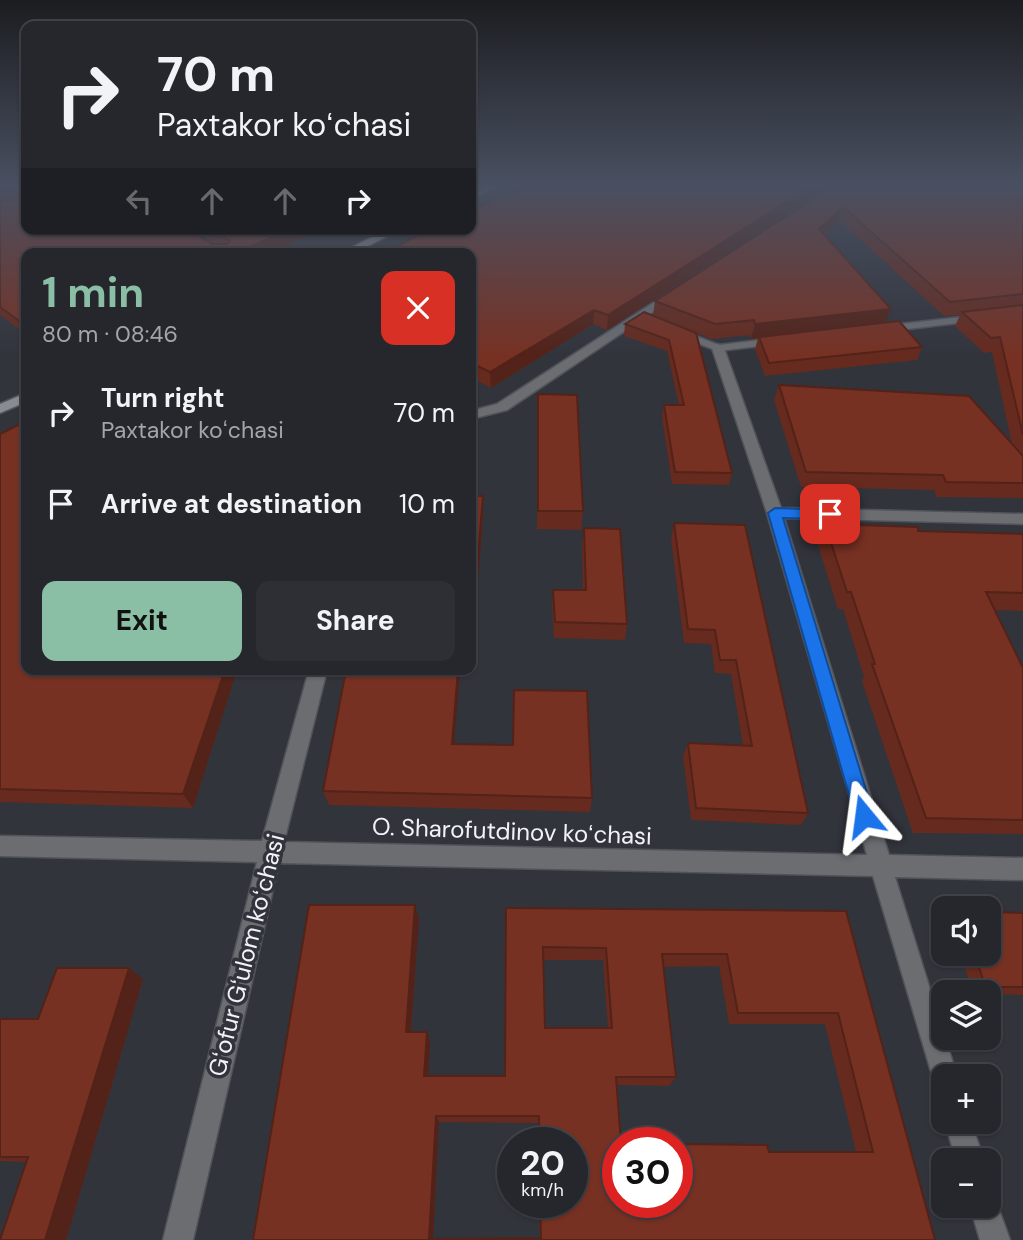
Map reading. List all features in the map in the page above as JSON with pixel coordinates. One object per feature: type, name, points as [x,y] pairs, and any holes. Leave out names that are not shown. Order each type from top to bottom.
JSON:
[{"type":"main road","points":[[0,409],[21,399]]},
{"type":"street","points":[[476,414],[502,407],[645,319],[684,287]]},
{"type":"street","points":[[718,348],[775,513],[940,1064]]},
{"type":"street","points":[[775,513],[1023,519]]},
{"type":"street","name":"Gʻofur Gʻulom koʻchasi","points":[[178,1240],[271,850],[317,675]]},
{"type":"street","name":"O. Sharofutdinov koʻchasi","points":[[0,846],[1023,869]]},
{"type":"street","points":[[988,1218],[995,1240]]},
{"type":"lane","points":[[870,331],[995,316]]},
{"type":"lane","points":[[673,330],[718,348],[787,340]]},
{"type":"building","points":[[0,242],[227,244],[261,242],[247,248],[21,248],[21,322],[0,307]]},
{"type":"building","points":[[406,242],[724,242],[608,315],[594,310],[490,372],[476,365],[476,248],[393,248]]},
{"type":"building","points":[[746,242],[831,242],[891,309],[755,324],[754,320],[715,324],[655,301]]},
{"type":"building","points":[[882,242],[1023,242],[1023,294],[950,302]]},
{"type":"building","points":[[1023,305],[1023,435],[1000,337],[991,338],[962,312]]},
{"type":"building","points":[[644,312],[696,333],[732,473],[675,472],[664,405],[684,405],[669,340],[625,324]]},
{"type":"building","points":[[899,321],[922,347],[769,363],[759,337]]},
{"type":"building","points":[[779,385],[969,396],[1023,456],[1023,483],[946,482],[943,475],[806,472]]},
{"type":"building","points":[[538,394],[577,395],[583,511],[538,511]]},
{"type":"building","points":[[21,424],[21,675],[223,675],[183,794],[0,789],[0,434]]},
{"type":"building","points":[[476,496],[483,496],[476,582]]},
{"type":"building","points":[[674,523],[745,525],[808,813],[696,808],[688,743],[752,746],[736,660],[720,660],[715,630],[688,629]]},
{"type":"building","points":[[825,524],[918,527],[918,531],[1023,534],[1023,593],[986,592],[1023,666],[1023,820],[926,818],[872,664],[875,664],[851,592],[847,592]]},
{"type":"building","points":[[584,528],[620,529],[627,624],[555,622],[553,590],[586,590]]},
{"type":"building","points":[[345,675],[458,675],[452,744],[513,745],[514,690],[587,691],[592,798],[323,791]]},
{"type":"building","points":[[309,905],[415,905],[406,1032],[427,1032],[424,1076],[505,1076],[506,908],[846,911],[935,1240],[253,1240]],"holes":[[[543,947],[606,948],[612,1028],[545,1028]],[[662,954],[727,954],[738,1013],[838,1013],[873,1152],[769,1152],[767,1145],[693,1144],[693,1218],[602,1218],[602,1127],[620,1127],[616,1077],[676,1077]]]},
{"type":"building","points":[[1001,912],[1023,913],[1023,987],[1001,987],[1001,980],[983,980],[978,966],[1001,966]]},
{"type":"building","points":[[57,968],[129,968],[45,1240],[0,1240],[28,1157],[0,1157],[0,1019],[38,1019]]},
{"type":"route","points":[[830,514],[775,513],[864,816]]}]
